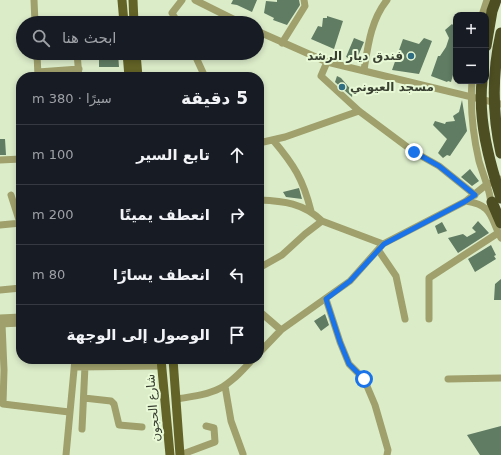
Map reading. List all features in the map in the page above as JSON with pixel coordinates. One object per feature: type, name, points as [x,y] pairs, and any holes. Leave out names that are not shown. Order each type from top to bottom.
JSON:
[{"type":"highway","points":[[489,28],[492,11],[496,0]]},
{"type":"highway","points":[[501,33],[497,50],[493,88],[496,131],[501,153]]},
{"type":"highway","points":[[482,84],[484,132],[494,176],[500,231]]},
{"type":"main road","points":[[122,0],[123,16]]},
{"type":"main road","points":[[133,0],[134,16]]},
{"type":"main road","points":[[127,60],[128,72]]},
{"type":"main road","points":[[137,60],[138,72]]},
{"type":"main road","name":"شارع الحجون","points":[[161,364],[170,455]]},
{"type":"main road","name":"شارع الحجون","points":[[173,364],[180,455]]},
{"type":"street","points":[[34,0],[35,16]]},
{"type":"street","points":[[173,16],[172,14],[182,0]]},
{"type":"street","points":[[195,0],[227,16]]},
{"type":"street","points":[[282,43],[305,6],[304,0]]},
{"type":"street","points":[[364,70],[371,33],[380,9],[387,0]]},
{"type":"street","points":[[483,12],[487,0]]},
{"type":"street","points":[[264,34],[327,62],[364,70],[471,98],[501,104]]},
{"type":"street","points":[[37,60],[38,72]]},
{"type":"street","points":[[58,72],[79,69],[78,60]]},
{"type":"street","points":[[197,60],[202,72]]},
{"type":"street","points":[[327,62],[321,76],[359,111],[414,152],[439,166],[475,195]]},
{"type":"street","points":[[472,84],[471,98],[474,133],[486,185],[497,200],[491,214]]},
{"type":"street","points":[[264,141],[273,140],[359,111]]},
{"type":"street","points":[[273,140],[291,162],[305,187],[311,211]]},
{"type":"street","points":[[0,160],[16,159]]},
{"type":"street","points":[[264,348],[281,330],[350,281],[379,252],[384,244],[466,201],[486,185],[501,179]]},
{"type":"street","points":[[11,195],[16,211]]},
{"type":"street","points":[[264,200],[283,201],[311,211],[322,221],[384,244]]},
{"type":"street","points":[[429,318],[429,278],[500,231],[491,214],[480,203],[466,201]]},
{"type":"street","points":[[264,265],[282,254],[322,221]]},
{"type":"street","points":[[0,225],[16,223]]},
{"type":"street","points":[[379,252],[396,276],[405,319]]},
{"type":"street","points":[[0,290],[16,288]]},
{"type":"street","points":[[326,299],[349,364],[364,379],[375,405],[388,450],[387,455]]},
{"type":"street","points":[[264,315],[281,330]]},
{"type":"street","points":[[1,322],[16,318]]},
{"type":"street","points":[[1,322],[16,323]]},
{"type":"street","points":[[1,322],[4,370],[3,404],[69,412]]},
{"type":"street","points":[[66,455],[75,364]]},
{"type":"street","points":[[78,364],[85,366],[123,364]]},
{"type":"street","points":[[176,399],[201,395],[225,386],[248,364]]},
{"type":"street","points":[[82,429],[85,366]]},
{"type":"street","points":[[448,378],[501,378]]},
{"type":"street","points":[[225,386],[231,420],[243,454]]},
{"type":"street","points":[[84,398],[111,401],[114,404],[119,425],[142,427]]},
{"type":"street","points":[[180,455],[215,442],[214,428],[206,426]]},
{"type":"building","points":[[233,0],[257,0],[252,12],[237,5],[231,4]]},
{"type":"building","points":[[277,0],[299,0],[300,5],[287,25],[273,20],[274,18],[264,13],[266,1],[277,2]]},
{"type":"building","points":[[327,16],[343,21],[334,49],[311,39],[318,26],[322,27],[323,18],[327,18]]},
{"type":"building","points":[[452,24],[453,25],[453,75],[451,82],[431,76],[438,56],[440,56],[446,47],[449,38],[445,30]]},
{"type":"building","points":[[354,38],[364,42],[356,61],[346,57]]},
{"type":"building","name":"فندق ديار الرشد","points":[[424,38],[432,41],[419,74],[392,70],[403,39],[419,44]]},
{"type":"building","points":[[99,60],[118,60],[119,67],[99,67]]},
{"type":"building","name":"مسجد العيوني","points":[[337,76],[341,78],[353,92],[352,97],[335,82]]},
{"type":"building","points":[[462,100],[467,131],[450,156],[447,155],[443,158],[438,153],[447,139],[433,125],[435,121],[445,124],[446,122],[455,121],[453,116],[459,112]]},
{"type":"building","points":[[0,139],[5,139],[6,155],[0,155]]},
{"type":"building","points":[[470,169],[479,181],[472,186],[461,177]]},
{"type":"building","points":[[299,188],[302,199],[286,197],[283,192]]},
{"type":"building","points":[[478,221],[489,233],[458,253],[448,238],[463,234],[467,237],[476,232],[472,228]]},
{"type":"building","points":[[442,222],[447,231],[438,234],[435,226]]},
{"type":"building","points":[[491,245],[496,255],[494,256],[496,259],[475,272],[468,259]]},
{"type":"building","points":[[501,279],[501,300],[494,300],[495,284]]},
{"type":"building","points":[[325,314],[329,325],[321,331],[314,321]]},
{"type":"building","points":[[501,426],[501,455],[480,455],[467,435]]},
{"type":"place","name":"فندق ديار الرشد","points":[[411,56]]},
{"type":"place","name":"مسجد العيوني","points":[[342,87]]},
{"type":"route","points":[[364,379],[349,364],[326,299],[350,281],[379,252],[384,244],[419,227],[475,195],[439,166],[414,152]]}]
